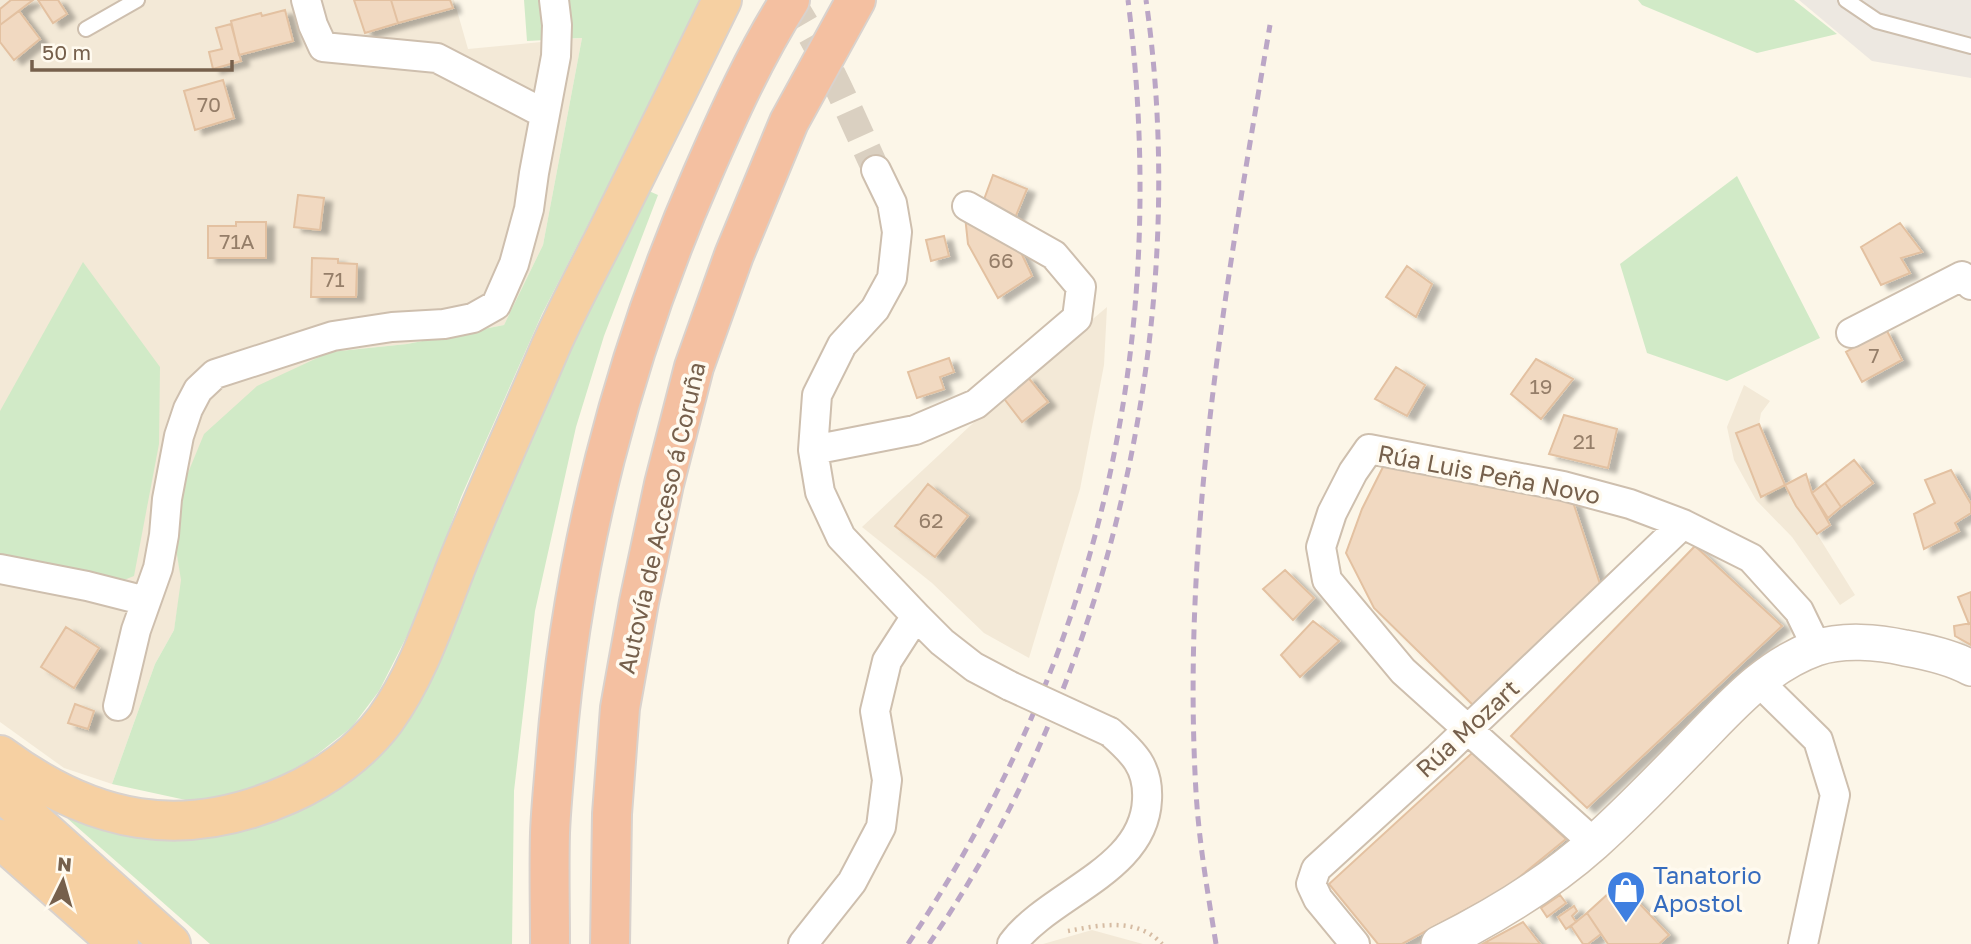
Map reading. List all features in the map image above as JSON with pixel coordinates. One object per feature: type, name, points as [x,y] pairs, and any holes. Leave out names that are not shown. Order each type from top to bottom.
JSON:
[{"type":"highway","points":[[0,755],[31,778],[104,811],[144,820],[191,821],[241,812],[309,785],[346,760],[384,721],[424,649],[483,500],[554,341],[722,0]]},
{"type":"highway","points":[[550,944],[550,831],[562,688],[578,579],[602,471],[635,354],[672,244],[718,137],[769,33],[790,0]]},
{"type":"highway","name":"Autovía de Acceso á Coruña","points":[[610,944],[612,814],[620,708],[664,484],[694,367],[734,255],[789,122],[856,0]]},
{"type":"highway","points":[[0,791],[171,944]]},
{"type":"highway","points":[[0,839],[119,944]]},
{"type":"street","points":[[306,0],[323,47],[437,58],[545,114]]},
{"type":"street","points":[[118,706],[136,630],[158,568],[179,436],[198,390],[215,374],[324,338],[364,330],[444,324],[473,318],[496,305],[514,264],[529,209],[556,56],[557,25],[554,0]]},
{"type":"street","points":[[876,170],[892,203],[897,232],[892,278],[875,309],[842,345],[817,396],[813,450],[820,492],[841,537],[942,642],[974,667],[1110,733],[1134,753],[1143,769],[1148,789],[1147,812],[1139,832],[1127,850],[1099,876],[1054,904],[1016,939]]},
{"type":"street","points":[[813,450],[915,430],[976,404],[1077,318],[1081,287],[1054,255],[967,206]]},
{"type":"street","points":[[1851,333],[1962,276],[1971,285]]},
{"type":"street","name":"Rúa Luis Peña Novo","points":[[1594,843],[1403,671],[1327,580],[1321,547],[1324,535],[1353,472],[1369,449],[1563,486],[1630,504],[1684,524],[1751,558],[1799,611],[1816,648]]},
{"type":"street","name":"Rúa Mozart","points":[[1355,944],[1318,899],[1311,884],[1316,869],[1468,730],[1684,524]]},
{"type":"street","points":[[0,569],[146,601]]},
{"type":"street","points":[[803,944],[852,882],[881,827],[887,780],[875,711],[887,662],[916,617]]},
{"type":"street","points":[[1439,944],[1508,909],[1557,875],[1594,843],[1757,680],[1816,648],[1847,643],[1893,645],[1932,653],[1971,668]]},
{"type":"street","points":[[1757,680],[1818,740],[1835,795],[1803,944]]},
{"type":"lane","points":[[86,29],[137,0]]},
{"type":"lane","points":[[1846,0],[1877,21],[1971,47]]},
{"type":"path","points":[[1016,939],[1132,925],[1147,931],[1162,944]]},
{"type":"shaded area","points":[[0,0],[454,0],[468,49],[582,38],[543,245],[504,325],[407,344],[330,352],[176,549],[182,580],[174,630],[155,664],[112,784],[64,768],[0,722]]},
{"type":"shaded area","points":[[1799,0],[1971,0],[1971,78],[1872,61]]},
{"type":"shaded area","points":[[1107,307],[1104,365],[1080,489],[1029,658],[984,633],[932,583],[862,527],[1002,396]]},
{"type":"shaded area","points":[[1744,385],[1770,401],[1761,413],[1759,424],[1785,485],[1855,595],[1840,605],[1792,537],[1756,500],[1734,460],[1727,427]]},
{"type":"shaded area","points":[[1092,930],[1143,944],[1043,944]]},
{"type":"green space","points":[[524,0],[703,0],[685,30],[542,314],[461,497],[418,614],[379,691],[352,727],[310,760],[259,788],[195,802],[112,784],[155,664],[174,630],[181,580],[176,549],[183,485],[204,434],[257,386],[330,352],[407,344],[504,325],[543,245],[582,38],[527,41]]},
{"type":"green space","points":[[1638,0],[1794,0],[1837,34],[1757,53],[1642,5]]},
{"type":"green space","points":[[1737,176],[1820,338],[1727,381],[1647,353],[1620,264]]},
{"type":"green space","points":[[642,188],[658,195],[604,336],[576,427],[535,611],[514,791],[512,944],[210,944],[68,819],[72,814],[211,837],[282,819],[322,796],[477,553]]},
{"type":"green space","points":[[83,262],[160,367],[159,444],[134,576],[109,586],[0,559],[0,411]]},
{"type":"building","points":[[11,0],[33,0],[0,25],[0,9]]},
{"type":"building","points":[[38,0],[58,0],[67,14],[53,23]]},
{"type":"building","points":[[354,0],[391,0],[398,23],[365,33]]},
{"type":"building","points":[[391,0],[450,0],[453,8],[398,23]]},
{"type":"building","points":[[285,10],[293,41],[239,55],[231,21]]},
{"type":"building","points":[[19,11],[40,39],[14,60],[0,42],[0,25]]},
{"type":"building","points":[[231,24],[241,61],[213,69],[209,52],[222,49],[216,28]]},
{"type":"building","points":[[223,80],[234,118],[195,130],[184,91]]},
{"type":"building","points":[[993,175],[1027,189],[1015,218],[982,205]]},
{"type":"building","points":[[298,195],[324,198],[320,230],[294,227]]},
{"type":"building","points":[[965,216],[1018,246],[1032,276],[998,298],[968,244]]},
{"type":"building","points":[[236,222],[266,222],[266,258],[208,258],[208,226],[236,226]]},
{"type":"building","points":[[1900,223],[1922,252],[1901,258],[1910,273],[1881,285],[1861,247]]},
{"type":"building","points":[[944,236],[949,256],[931,261],[926,240]]},
{"type":"building","points":[[312,258],[338,259],[338,263],[357,264],[356,297],[311,297]]},
{"type":"building","points":[[1407,266],[1432,284],[1416,317],[1386,297]]},
{"type":"building","points":[[1886,329],[1902,360],[1862,382],[1846,352]]},
{"type":"building","points":[[949,358],[954,372],[940,377],[944,389],[917,398],[908,372]]},
{"type":"building","points":[[1536,359],[1573,379],[1541,419],[1511,394]]},
{"type":"building","points":[[1396,367],[1425,385],[1407,416],[1375,399]]},
{"type":"building","points":[[1027,376],[1048,402],[1022,422],[1002,396]]},
{"type":"building","points":[[1564,415],[1617,429],[1608,468],[1549,454]]},
{"type":"building","points":[[1759,424],[1785,485],[1761,497],[1736,433]]},
{"type":"building","points":[[1854,460],[1873,483],[1841,507],[1825,483]]},
{"type":"building","points":[[1384,465],[1573,502],[1600,584],[1477,709],[1374,608],[1346,553],[1362,509]]},
{"type":"building","points":[[1951,470],[1971,504],[1971,513],[1955,523],[1959,531],[1924,549],[1914,514],[1935,503],[1925,480]]},
{"type":"building","points":[[1806,474],[1812,493],[1830,525],[1817,534],[1796,506],[1785,485]]},
{"type":"building","points":[[1825,483],[1841,507],[1828,518],[1812,493]]},
{"type":"building","points":[[928,484],[968,516],[935,557],[895,526]]},
{"type":"building","points":[[1695,546],[1782,626],[1587,808],[1511,736]]},
{"type":"building","points":[[1285,570],[1314,598],[1293,620],[1263,589]]},
{"type":"building","points":[[1971,592],[1971,623],[1969,624],[1958,597]]},
{"type":"building","points":[[1313,621],[1339,641],[1300,677],[1281,655]]},
{"type":"building","points":[[1971,623],[1971,645],[1955,636],[1954,626]]},
{"type":"building","points":[[66,627],[99,648],[74,688],[41,667]]},
{"type":"building","points":[[75,704],[94,711],[88,729],[68,723]]},
{"type":"building","points":[[1472,753],[1566,839],[1506,888],[1402,944],[1378,944],[1329,884]]},
{"type":"building","name":"Tanatorio Apostol","points":[[1620,883],[1669,935],[1659,944],[1608,944],[1587,913]]},
{"type":"building","points":[[1560,895],[1566,903],[1547,917],[1541,908]]},
{"type":"building","points":[[1574,906],[1577,911],[1572,916],[1576,922],[1566,929],[1558,917]]},
{"type":"building","points":[[1587,913],[1601,934],[1588,944],[1583,944],[1571,926]]},
{"type":"building","points":[[1523,922],[1540,944],[1484,943]]},
{"type":"tunnel","points":[[790,0],[826,62],[876,170]]},
{"type":"railway","points":[[908,944],[974,835],[1029,724],[1073,609],[1106,493],[1128,373],[1139,251],[1139,127],[1128,0]]},
{"type":"railway","points":[[929,944],[993,840],[1047,729],[1090,613],[1123,492],[1146,369],[1157,244],[1157,121],[1146,0]]},
{"type":"railway","points":[[1216,944],[1196,792],[1193,695],[1195,599],[1211,407],[1238,215],[1270,25]]},
{"type":"place","name":"Tanatorio Apostol","points":[[1626,924]]}]
